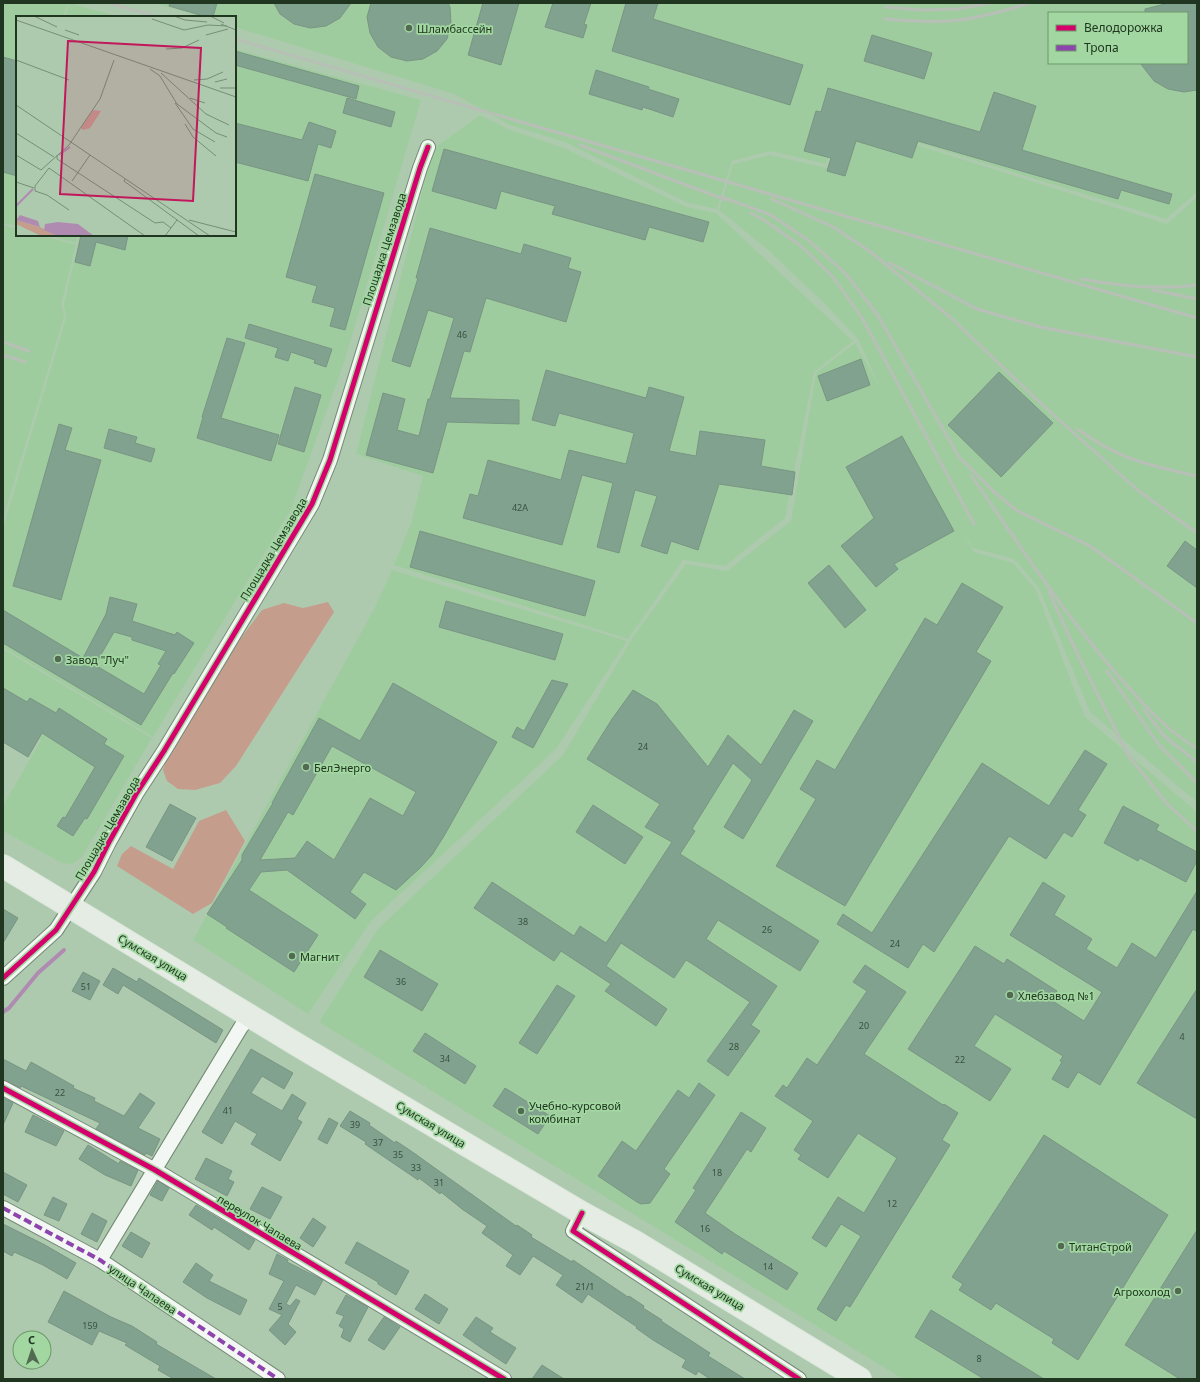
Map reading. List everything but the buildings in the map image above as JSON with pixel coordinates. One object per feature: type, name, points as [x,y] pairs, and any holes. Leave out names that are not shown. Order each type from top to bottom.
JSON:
[{"type":"main road","name":"Сумская улица","points":[[3,866],[250,1016],[582,1213],[635,1242],[860,1379]]},
{"type":"street","name":"Площадка Цемзавода","points":[[3,978],[56,930],[94,872],[136,794],[164,751],[312,504],[330,460],[420,168],[428,147]]},
{"type":"street","points":[[100,1260],[241,1027],[250,1016]]},
{"type":"street","name":"переулок Чапаева","points":[[3,1088],[155,1170],[504,1379]]},
{"type":"street","name":"улица Чапаева","points":[[3,1208],[100,1260],[278,1379]]},
{"type":"street","points":[[582,1213],[573,1231],[799,1379]]},
{"type":"shaded area","points":[[3,3],[68,3],[63,16],[16,16],[16,226],[3,223]]},
{"type":"shaded area","points":[[69,3],[115,16],[65,16]]},
{"type":"shaded area","points":[[155,3],[1197,3],[1197,192],[1166,219],[840,119],[826,164],[771,151],[732,161],[717,209],[688,203],[565,142],[510,125],[454,94],[236,27],[236,16],[198,16]]},
{"type":"shaded area","points":[[236,49],[421,100],[344,363],[291,509],[153,737],[3,647],[3,528],[66,318],[64,304],[80,236],[236,236]]},
{"type":"shaded area","points":[[480,115],[508,129],[564,148],[687,207],[716,213],[853,341],[814,372],[785,518],[725,566],[683,560],[628,639],[394,565],[411,523],[423,476],[356,454],[433,149]]},
{"type":"shaded area","points":[[841,121],[1167,224],[1197,197],[1197,802],[1090,712],[1039,588],[1014,559],[973,548],[961,529],[974,552],[1013,563],[1036,590],[1085,717],[1197,812],[1197,1379],[903,1379],[319,1022],[378,929],[563,755],[633,637],[686,564],[727,571],[791,521],[816,373],[855,343],[879,385],[858,339],[826,305],[766,248],[719,210],[733,164],[770,155],[827,168]]},
{"type":"shaded area","points":[[3,225],[16,229],[16,236],[44,236],[76,245],[61,304],[64,317],[3,519]]},
{"type":"shaded area","points":[[52,236],[78,236],[76,243]]},
{"type":"shaded area","points":[[392,570],[627,641],[556,749],[371,921],[308,1014],[193,940],[375,607]]},
{"type":"shaded area","points":[[328,602],[334,612],[236,766],[220,783],[195,790],[178,789],[167,781],[163,770],[167,758],[223,662],[262,610],[284,603],[303,608]]},
{"type":"shaded area","points":[[3,649],[152,738],[82,857],[72,864],[62,863],[3,831],[3,806],[41,740],[3,717]]},
{"type":"shaded area","points":[[226,810],[245,841],[212,903],[193,914],[117,866],[122,854],[131,846],[173,869],[199,821]]},
{"type":"waterway","points":[[3,1012],[9,1008],[38,973],[64,950]]},
{"type":"railway","points":[[109,3],[154,16]]},
{"type":"railway","points":[[886,7],[920,10],[958,9],[991,3]]},
{"type":"railway","points":[[885,19],[931,22],[950,21],[968,19],[1004,11],[1030,3]]},
{"type":"railway","points":[[236,39],[1197,318]]},
{"type":"railway","points":[[580,145],[726,200]]},
{"type":"railway","points":[[722,197],[771,215],[808,240],[844,272],[877,314],[959,457],[993,491],[1016,510],[1090,546],[1197,623]]},
{"type":"railway","points":[[772,199],[835,228],[872,253],[950,317],[1049,411],[1140,492],[1197,533]]},
{"type":"railway","points":[[751,213],[800,245],[833,277],[862,318],[974,524]]},
{"type":"railway","points":[[890,263],[977,309],[1040,327],[1197,357]]},
{"type":"railway","points":[[1081,279],[1110,284],[1154,287],[1197,285]]},
{"type":"railway","points":[[1153,290],[1197,299]]},
{"type":"railway","points":[[3,342],[29,351]]},
{"type":"railway","points":[[3,355],[25,362]]},
{"type":"railway","points":[[1077,429],[1102,445],[1129,458],[1154,466],[1197,476]]},
{"type":"railway","points":[[971,475],[1062,606],[1111,668],[1166,726],[1197,749]]},
{"type":"railway","points":[[1049,592],[1078,655],[1128,755],[1168,805],[1197,831]]},
{"type":"railway","points":[[1107,671],[1159,745],[1197,783]]},
{"type":"railway","points":[[1144,710],[1164,736],[1197,762]]},
{"type":"marked path","points":[[3,1208],[100,1260],[278,1379]]},
{"type":"cycle path","points":[[3,978],[56,930],[94,872],[136,794],[164,751],[312,504],[330,460],[420,168],[428,147]]},
{"type":"cycle path","points":[[3,1088],[155,1170],[504,1379]]},
{"type":"cycle path","points":[[582,1213],[573,1231],[799,1379]]},
{"type":"place","name":"Шламбассейн","points":[[409,28]]},
{"type":"place","name":"Завод \"Луч\"","points":[[58,659]]},
{"type":"place","name":"БелЭнерго","points":[[306,767]]},
{"type":"place","name":"Магнит","points":[[292,956]]},
{"type":"place","name":"Хлебзавод №1","points":[[1010,995]]},
{"type":"place","name":"Учебно-курсовой комбинат","points":[[521,1111]]},
{"type":"place","name":"ТитанСтрой","points":[[1061,1246]]},
{"type":"place","name":"Агрохолод","points":[[1178,1291]]}]
